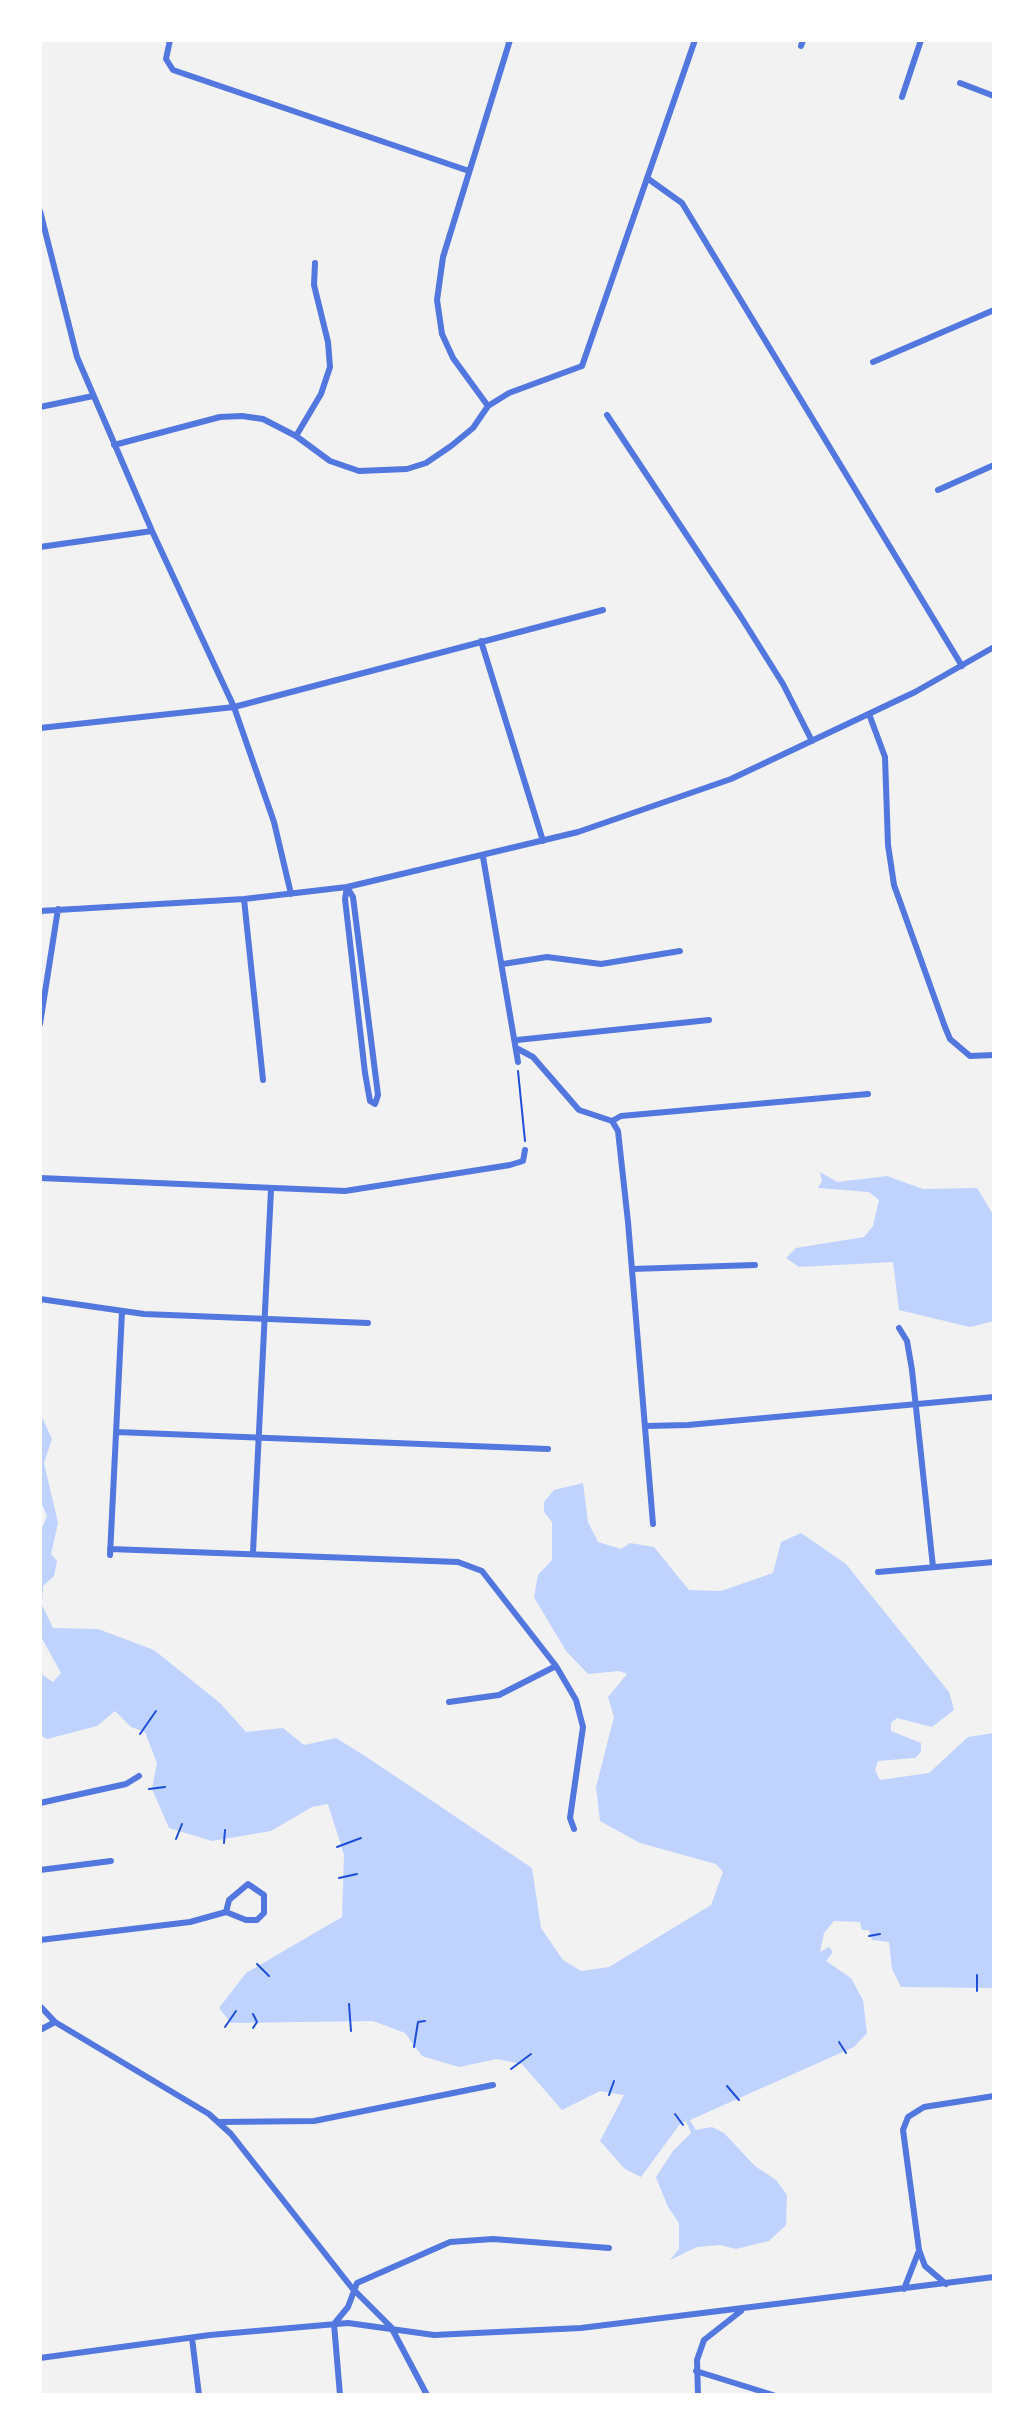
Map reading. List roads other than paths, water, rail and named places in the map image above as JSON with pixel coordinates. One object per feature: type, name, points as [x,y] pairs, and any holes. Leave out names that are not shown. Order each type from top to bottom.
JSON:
[{"type":"street","points":[[170,40],[166,59],[173,70],[469,171]]},
{"type":"street","points":[[488,406],[453,358],[438,313],[443,257],[510,40]]},
{"type":"street","points":[[114,445],[231,416],[263,419],[296,436],[330,461],[359,471],[407,469],[426,463],[451,446],[473,428],[488,406],[509,393],[582,366],[695,40]]},
{"type":"street","points":[[902,97],[921,40]]},
{"type":"street","points":[[960,83],[994,96]]},
{"type":"street","points":[[647,178],[682,203],[690,215],[962,666]]},
{"type":"street","points":[[40,211],[65,319],[93,396],[234,707],[274,822],[291,894]]},
{"type":"street","points":[[296,436],[321,394],[330,367],[328,342],[314,285],[315,263]]},
{"type":"street","points":[[873,362],[994,310]]},
{"type":"street","points":[[40,407],[93,396]]},
{"type":"street","points":[[607,415],[741,617],[783,684],[812,741]]},
{"type":"street","points":[[938,490],[994,465]]},
{"type":"street","points":[[40,547],[152,531]]},
{"type":"street","points":[[40,728],[234,707],[603,610]]},
{"type":"street","points":[[481,641],[543,841]]},
{"type":"street","points":[[40,911],[244,899],[347,887],[543,841],[617,820],[724,782],[869,714],[994,647]]},
{"type":"street","points":[[869,714],[885,757],[888,845],[894,885],[940,1014],[950,1039],[958,1049],[970,1056],[994,1055]]},
{"type":"street","points":[[483,857],[517,1040],[518,1062]]},
{"type":"street","points":[[347,887],[353,897],[378,1095],[375,1104],[370,1101],[365,1073],[345,899],[347,887]]},
{"type":"street","points":[[244,899],[263,1080]]},
{"type":"street","points":[[40,1024],[58,909]]},
{"type":"street","points":[[503,964],[547,957],[601,964],[680,951]]},
{"type":"street","points":[[517,1040],[709,1020]]},
{"type":"street","points":[[518,1049],[533,1057],[579,1110],[612,1121],[618,1131],[653,1524]]},
{"type":"street","points":[[612,1121],[621,1116],[868,1094]]},
{"type":"street","points":[[40,1178],[271,1190],[368,1189],[523,1161],[525,1150]]},
{"type":"street","points":[[253,1552],[262,1320],[271,1190]]},
{"type":"street","points":[[632,1269],[755,1265]]},
{"type":"street","points":[[40,1299],[122,1312],[368,1323]]},
{"type":"street","points":[[122,1312],[110,1552],[253,1552],[472,1565],[492,1579],[556,1666],[576,1700],[583,1727],[570,1818],[574,1829]]},
{"type":"street","points":[[899,1328],[907,1341],[933,1567]]},
{"type":"street","points":[[646,1426],[688,1425],[994,1397]]},
{"type":"street","points":[[116,1432],[548,1449]]},
{"type":"street","points":[[878,1572],[994,1562]]},
{"type":"street","points":[[449,1702],[499,1695],[556,1666]]},
{"type":"street","points":[[40,1803],[126,1784],[139,1776]]},
{"type":"street","points":[[40,1870],[111,1861]]},
{"type":"street","points":[[40,1940],[190,1922],[226,1912],[246,1920],[257,1920],[264,1913],[264,1895],[248,1884],[229,1900],[226,1912]]},
{"type":"street","points":[[40,2006],[55,2022],[219,2122],[352,2288],[391,2327],[427,2395]]},
{"type":"street","points":[[40,2030],[55,2022]]},
{"type":"street","points":[[219,2122],[314,2121],[493,2085]]},
{"type":"street","points":[[946,2284],[925,2266],[919,2250],[903,2140],[905,2121],[915,2111],[936,2103],[994,2096]]},
{"type":"street","points":[[340,2395],[334,2324],[348,2307],[352,2288],[372,2275],[450,2242],[493,2239],[609,2248]]},
{"type":"street","points":[[904,2289],[913,2273],[919,2250]]},
{"type":"street","points":[[40,2358],[192,2338],[334,2324],[364,2323],[434,2335],[633,2323],[994,2277]]},
{"type":"street","points":[[698,2395],[696,2371],[704,2340],[743,2309]]},
{"type":"street","points":[[192,2338],[199,2395]]},
{"type":"street","points":[[696,2371],[773,2395]]},
{"type":"water","points":[[820,1172],[837,1182],[887,1176],[923,1189],[977,1188],[994,1216],[994,1321],[970,1327],[899,1310],[893,1262],[799,1267],[786,1258],[796,1248],[864,1237],[873,1226],[879,1200],[869,1192],[818,1188],[822,1181]]},
{"type":"water","points":[[40,1413],[52,1439],[44,1463],[58,1523],[51,1554],[57,1561],[54,1576],[43,1586],[42,1605],[53,1628],[98,1629],[154,1650],[220,1703],[246,1732],[283,1728],[304,1745],[336,1738],[365,1756],[532,1868],[541,1928],[563,1960],[581,1971],[609,1967],[711,1905],[723,1872],[716,1864],[640,1843],[600,1821],[596,1787],[614,1717],[608,1697],[627,1674],[619,1671],[588,1674],[566,1651],[534,1597],[538,1575],[552,1560],[552,1522],[544,1512],[544,1502],[554,1490],[583,1483],[588,1522],[598,1542],[621,1549],[630,1543],[654,1547],[689,1590],[721,1591],[773,1573],[781,1542],[801,1533],[846,1564],[949,1692],[954,1710],[932,1727],[897,1718],[891,1723],[891,1731],[921,1743],[921,1752],[915,1758],[878,1761],[875,1770],[880,1780],[929,1773],[968,1737],[994,1733],[994,1988],[901,1987],[892,1969],[889,1942],[872,1940],[869,1930],[862,1930],[860,1922],[834,1921],[824,1933],[820,1952],[829,1947],[833,1952],[826,1961],[851,1978],[863,2000],[867,2033],[854,2047],[690,2120],[696,2130],[712,2127],[724,2133],[755,2166],[776,2180],[787,2195],[786,2225],[769,2241],[736,2249],[720,2245],[697,2247],[670,2260],[679,2249],[679,2223],[668,2207],[656,2177],[673,2151],[691,2133],[686,2121],[680,2124],[641,2177],[625,2169],[600,2141],[624,2095],[600,2091],[562,2110],[522,2064],[497,2059],[459,2067],[422,2056],[405,2033],[373,2021],[231,2023],[219,2008],[246,1973],[342,1917],[344,1855],[328,1804],[312,1807],[271,1831],[212,1841],[169,1828],[152,1789],[157,1763],[145,1732],[131,1727],[115,1711],[97,1726],[47,1739],[40,1735],[40,1673],[53,1682],[61,1673],[40,1635],[40,1533],[47,1516],[40,1500]]}]
